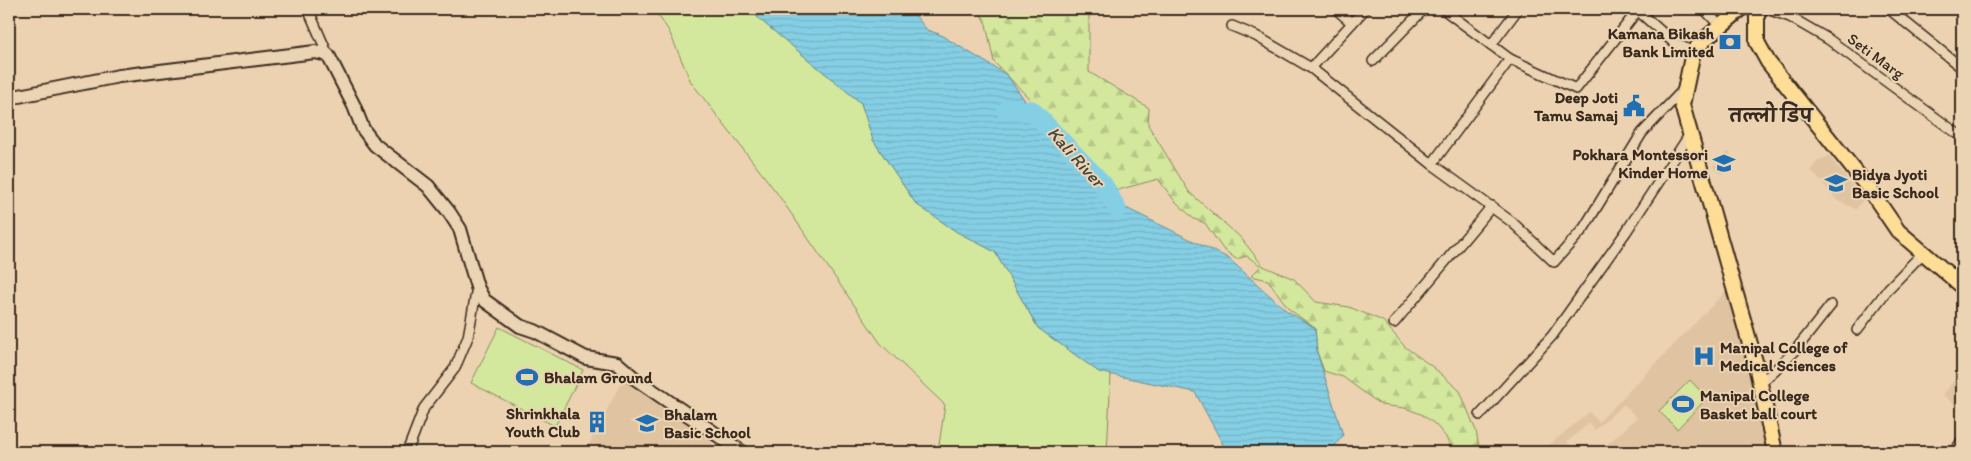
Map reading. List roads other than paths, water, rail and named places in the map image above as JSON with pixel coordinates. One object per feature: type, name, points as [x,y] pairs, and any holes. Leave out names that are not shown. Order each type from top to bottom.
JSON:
[{"type":"main road","points":[[1740,9],[1693,52],[1683,90],[1682,105],[1760,383],[1775,452]]},
{"type":"main road","points":[[1758,9],[1757,42],[1768,62],[1870,190],[1898,231],[1962,286]]},
{"type":"main road","points":[[9,98],[119,76],[315,52],[328,55],[354,106],[362,129],[375,145],[428,186],[460,229],[477,287],[484,300],[508,319],[586,358],[616,363],[633,377],[742,452]]},
{"type":"street","points":[[308,9],[328,55]]},
{"type":"street","points":[[1336,9],[1352,23]]},
{"type":"street","points":[[1311,68],[1365,9]]},
{"type":"street","points":[[1372,62],[1424,9]]},
{"type":"street","points":[[1443,9],[1510,58],[1576,89],[1637,9],[1673,42],[1693,52]]},
{"type":"street","points":[[1491,45],[1518,9]]},
{"type":"street","points":[[1704,9],[1720,26]]},
{"type":"street","name":"Seti Marg","points":[[1767,9],[1790,17],[1828,39],[1962,137]]},
{"type":"street","points":[[1790,17],[1797,9]]},
{"type":"street","points":[[1889,9],[1962,68]]},
{"type":"street","points":[[1232,26],[1256,36],[1311,68],[1432,164],[1492,206],[1512,222],[1554,262],[1584,228],[1642,133],[1683,90]]},
{"type":"street","points":[[1432,164],[1510,58]]},
{"type":"street","points":[[1480,414],[1552,336],[1626,232],[1690,134]]},
{"type":"street","points":[[1394,323],[1492,206]]},
{"type":"street","points":[[1856,330],[1888,289],[1923,253]]},
{"type":"street","points":[[407,452],[424,408],[455,368],[468,337],[477,287]]},
{"type":"street","points":[[1760,383],[1794,352],[1831,305]]},
{"type":"street","points":[[1955,452],[1962,440]]},
{"type":"water","points":[[753,9],[910,9],[927,30],[939,34],[1007,75],[1035,115],[1124,207],[1228,258],[1287,311],[1315,328],[1317,352],[1343,435],[1330,452],[1227,452],[1195,392],[1099,372],[1038,328],[995,252],[957,232],[916,204],[873,140],[861,103],[758,18]]},
{"type":"waterway","name":"Kali River","points":[[1006,111],[1032,110],[1103,184],[1117,209]]},
{"type":"place","name":"Kamana Bikash Bank Limited","points":[[1730,42]]},
{"type":"place","name":"Deep Joti Tamu Samaj","points":[[1634,106]]},
{"type":"place","name":"Pokhara Montessori Kinder Home","points":[[1724,163]]},
{"type":"place","name":"Bidya Jyoti Basic School","points":[[1836,183]]},
{"type":"place","name":"Manipal College of Medical Sciences","points":[[1704,356]]},
{"type":"place","name":"Bhalam Ground","points":[[527,377]]},
{"type":"place","name":"Manipal College Basket ball court","points":[[1683,404]]},
{"type":"place","name":"Shrinkhala Youth Club","points":[[597,422]]},
{"type":"place","name":"Bhalam Basic School","points":[[647,423]]},
{"type":"district","name":"तल्लो डिप","points":[[1771,116]]}]
